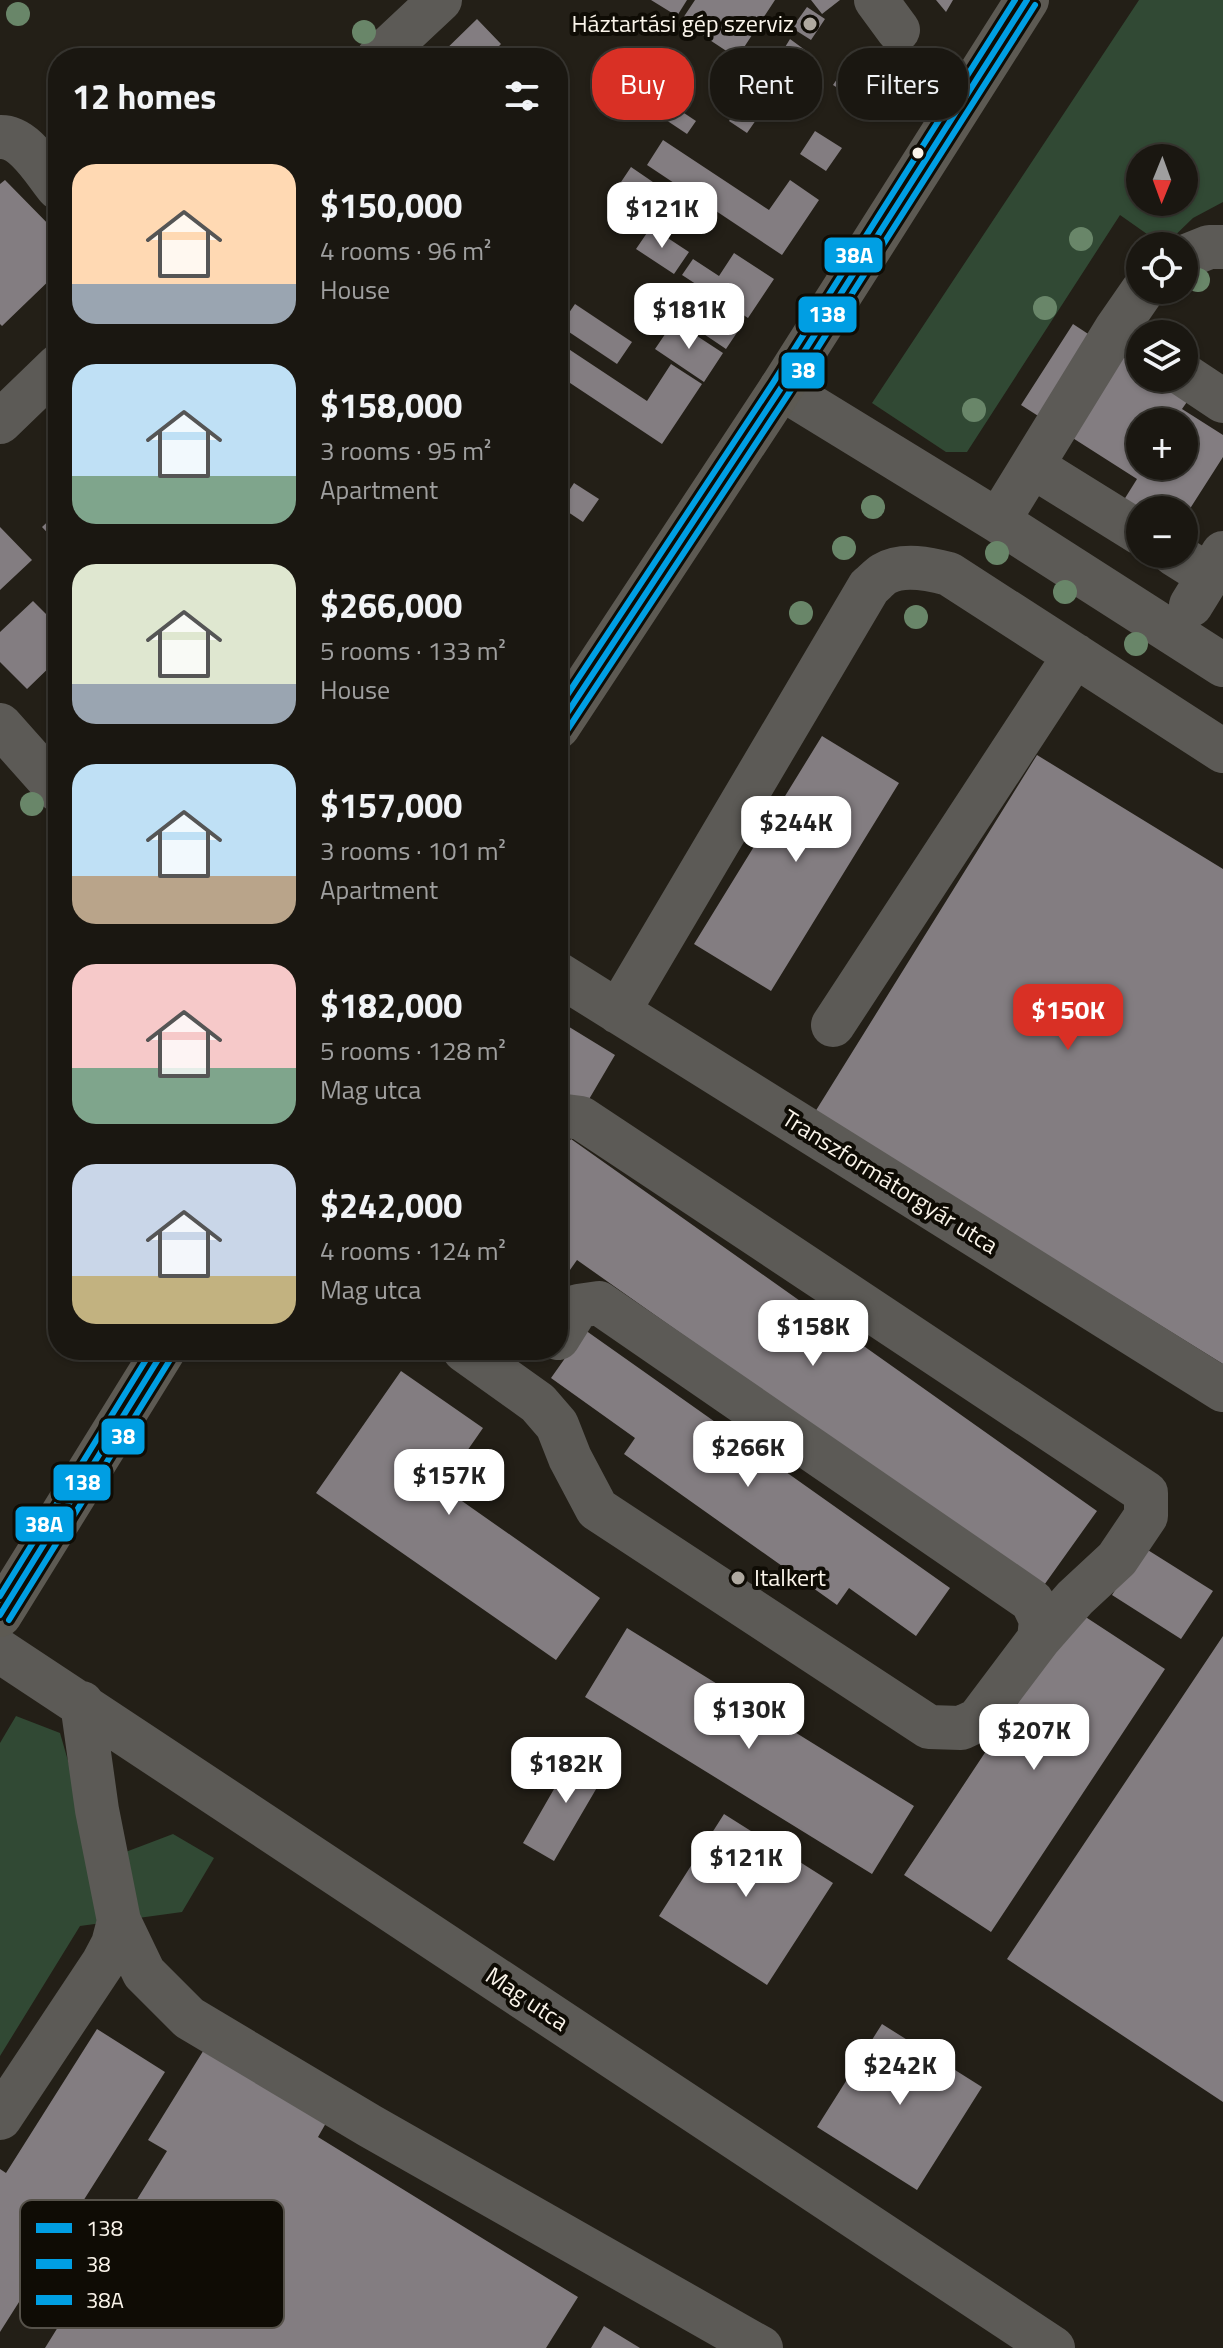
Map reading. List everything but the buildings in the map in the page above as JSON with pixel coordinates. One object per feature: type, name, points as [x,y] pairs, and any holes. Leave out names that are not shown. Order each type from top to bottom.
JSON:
[{"type":"main road","points":[[568,712],[781,388],[1027,0]]},
{"type":"main road","points":[[0,1615],[158,1360]]},
{"type":"street","points":[[389,48],[440,0]]},
{"type":"street","points":[[0,137],[6,136],[20,142],[48,176]]},
{"type":"street","points":[[1198,251],[1209,247],[1223,247]]},
{"type":"street","points":[[998,521],[1032,466],[1126,341]]},
{"type":"street","points":[[0,422],[48,376]]},
{"type":"street","points":[[1198,384],[1223,401]]},
{"type":"street","points":[[781,388],[998,521],[1223,665]]},
{"type":"street","points":[[1032,466],[1126,524]]},
{"type":"street","points":[[618,1012],[869,587],[885,573],[927,568],[949,574],[1223,751]]},
{"type":"street","points":[[833,1025],[1075,655]]},
{"type":"street","points":[[0,725],[48,779]]},
{"type":"street","name":"Transzformátorgyár utca","points":[[568,980],[1223,1390]]},
{"type":"street","points":[[477,1360],[538,1403],[557,1425],[570,1458],[597,1509],[929,1727],[961,1728],[978,1720],[1039,1639],[1075,1598],[1117,1559],[1146,1516],[1146,1493],[581,1118],[568,1116]]},
{"type":"street","points":[[568,1322],[578,1306],[599,1303],[1032,1601],[1041,1620],[1039,1639]]},
{"type":"street","points":[[523,1394],[545,1360]]},
{"type":"street","name":"Mag utca","points":[[0,1651],[1053,2348]]},
{"type":"street","points":[[82,1703],[97,1810],[119,1921],[144,1973],[189,2018],[370,2126],[761,2348]]},
{"type":"street","points":[[0,2118],[103,1963],[113,1944],[119,1921]]},
{"type":"green space","points":[[1139,0],[1223,0],[1223,202],[1198,215],[1198,144],[1126,144],[1126,216],[1197,216],[1178,232],[1144,232],[1120,215],[967,452],[946,452],[872,403]]},
{"type":"green space","points":[[16,1716],[60,1733],[86,1823],[123,1853],[173,1834],[214,1858],[182,1912],[80,1926],[0,2056],[0,1743]]},
{"type":"transit line","name":"38A","points":[[568,694],[773,383],[1015,0]]},
{"type":"transit line","name":"138","points":[[568,712],[781,388],[1027,0]]},
{"type":"transit line","name":"38","points":[[568,729],[789,393],[1035,5]]},
{"type":"transit line","name":"38A","points":[[0,1596],[146,1360]]},
{"type":"transit line","name":"138","points":[[0,1615],[158,1360]]},
{"type":"transit line","name":"38","points":[[9,1620],[170,1360]]},
{"type":"place","name":"Háztartási gép szerviz","points":[[810,24]]},
{"type":"place","name":"Italkert","points":[[738,1578]]}]
